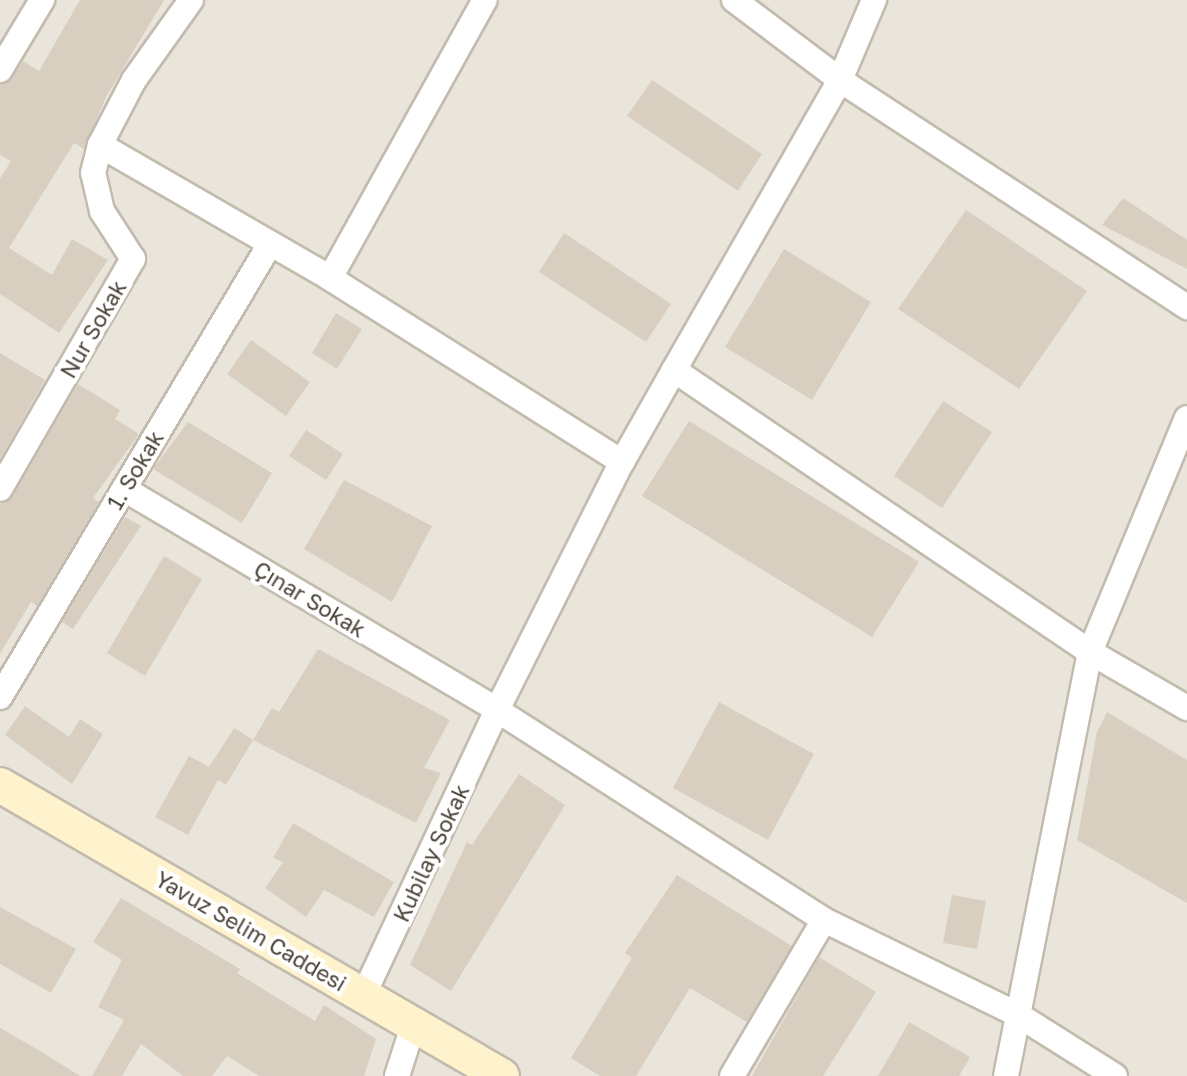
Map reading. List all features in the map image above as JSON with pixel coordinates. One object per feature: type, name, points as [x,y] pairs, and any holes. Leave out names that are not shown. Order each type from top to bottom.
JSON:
[{"type":"street","points":[[0,70],[42,0]]},
{"type":"street","name":"Nur Sokak","points":[[0,489],[133,259],[102,211],[93,173],[100,145],[134,80],[191,0]]},
{"type":"street","points":[[330,278],[485,0]]},
{"type":"street","points":[[734,0],[840,80],[1187,307]]},
{"type":"street","name":"Kubilay Sokak","points":[[363,996],[497,710],[622,462],[840,80],[874,0]]},
{"type":"street","points":[[100,145],[330,278],[622,462]]},
{"type":"street","name":"1. Sokak","points":[[0,697],[270,244]]},
{"type":"street","points":[[674,370],[1090,652],[1187,708]]},
{"type":"street","points":[[1006,1076],[1015,1013],[1090,652],[1187,418]]},
{"type":"street","name":"Çınar Sokak","points":[[124,489],[497,710],[824,920],[1015,1013],[1115,1076]]},
{"type":"street","name":"Yavuz Selim Caddesi","points":[[0,785],[502,1076]]},
{"type":"street","points":[[732,1076],[824,920]]},
{"type":"street","points":[[397,1076],[414,1023]]},
{"type":"shaded area","points":[[0,0],[1187,0],[1187,1076],[0,1076]]},
{"type":"building","points":[[80,0],[164,0],[106,97],[84,149],[74,143],[9,248],[52,275],[72,239],[108,260],[59,333],[0,294],[0,179],[11,161],[0,155],[0,85],[12,78],[23,61],[39,71]]},
{"type":"building","points":[[652,80],[762,154],[738,191],[627,116]]},
{"type":"building","points":[[1123,198],[1187,240],[1187,269],[1102,225]]},
{"type":"building","points":[[966,210],[1087,291],[1019,389],[898,309]]},
{"type":"building","points":[[564,233],[671,304],[646,342],[539,272]]},
{"type":"building","points":[[784,249],[871,302],[812,400],[725,347]]},
{"type":"building","points":[[336,313],[362,329],[337,369],[312,353]]},
{"type":"building","points":[[251,340],[310,382],[286,416],[227,374]]},
{"type":"building","points":[[0,353],[45,380],[0,459]]},
{"type":"building","points":[[78,384],[120,410],[115,419],[139,434],[93,498],[99,502],[37,606],[31,602],[0,654],[0,504],[13,496]]},
{"type":"building","points":[[943,401],[992,432],[942,508],[894,476]]},
{"type":"building","points":[[689,421],[919,562],[872,637],[642,496]]},
{"type":"building","points":[[188,422],[272,473],[242,523],[153,469]]},
{"type":"building","points":[[306,430],[343,454],[326,480],[289,456]]},
{"type":"building","points":[[344,480],[432,526],[392,602],[304,549]]},
{"type":"building","points":[[125,517],[141,526],[73,629],[62,622]]},
{"type":"building","points":[[164,556],[202,579],[145,676],[107,653]]},
{"type":"building","points":[[318,649],[450,720],[424,768],[441,773],[416,823],[253,740],[272,708],[279,712]]},
{"type":"building","points":[[719,702],[814,754],[768,840],[673,788]]},
{"type":"building","points":[[25,706],[69,737],[80,719],[103,734],[72,784],[5,735]]},
{"type":"building","points":[[1107,712],[1187,760],[1187,903],[1077,840],[1097,732]]},
{"type":"building","points":[[234,728],[253,740],[226,785],[218,780],[188,835],[155,817],[189,756],[209,767]]},
{"type":"building","points":[[519,774],[565,805],[451,991],[410,965],[467,842],[472,845]]},
{"type":"building","points":[[293,823],[394,882],[374,917],[324,890],[306,917],[265,888],[283,862],[273,858]]},
{"type":"building","points":[[677,875],[792,946],[747,1022],[690,988],[636,1076],[600,1076],[571,1058],[632,958],[625,953]]},
{"type":"building","points":[[952,895],[986,901],[977,949],[943,943]]},
{"type":"building","points":[[121,898],[240,969],[237,973],[315,1021],[324,1005],[376,1039],[364,1076],[259,1076],[227,1056],[212,1076],[183,1076],[141,1044],[122,1076],[92,1076],[124,1020],[98,1007],[122,960],[93,942]]},
{"type":"building","points":[[0,907],[76,949],[51,993],[0,964]]},
{"type":"building","points":[[819,957],[876,992],[823,1076],[752,1076]]},
{"type":"building","points":[[909,1022],[970,1057],[959,1076],[878,1076]]},
{"type":"building","points":[[0,1028],[42,1052],[80,1076],[0,1076]]}]
